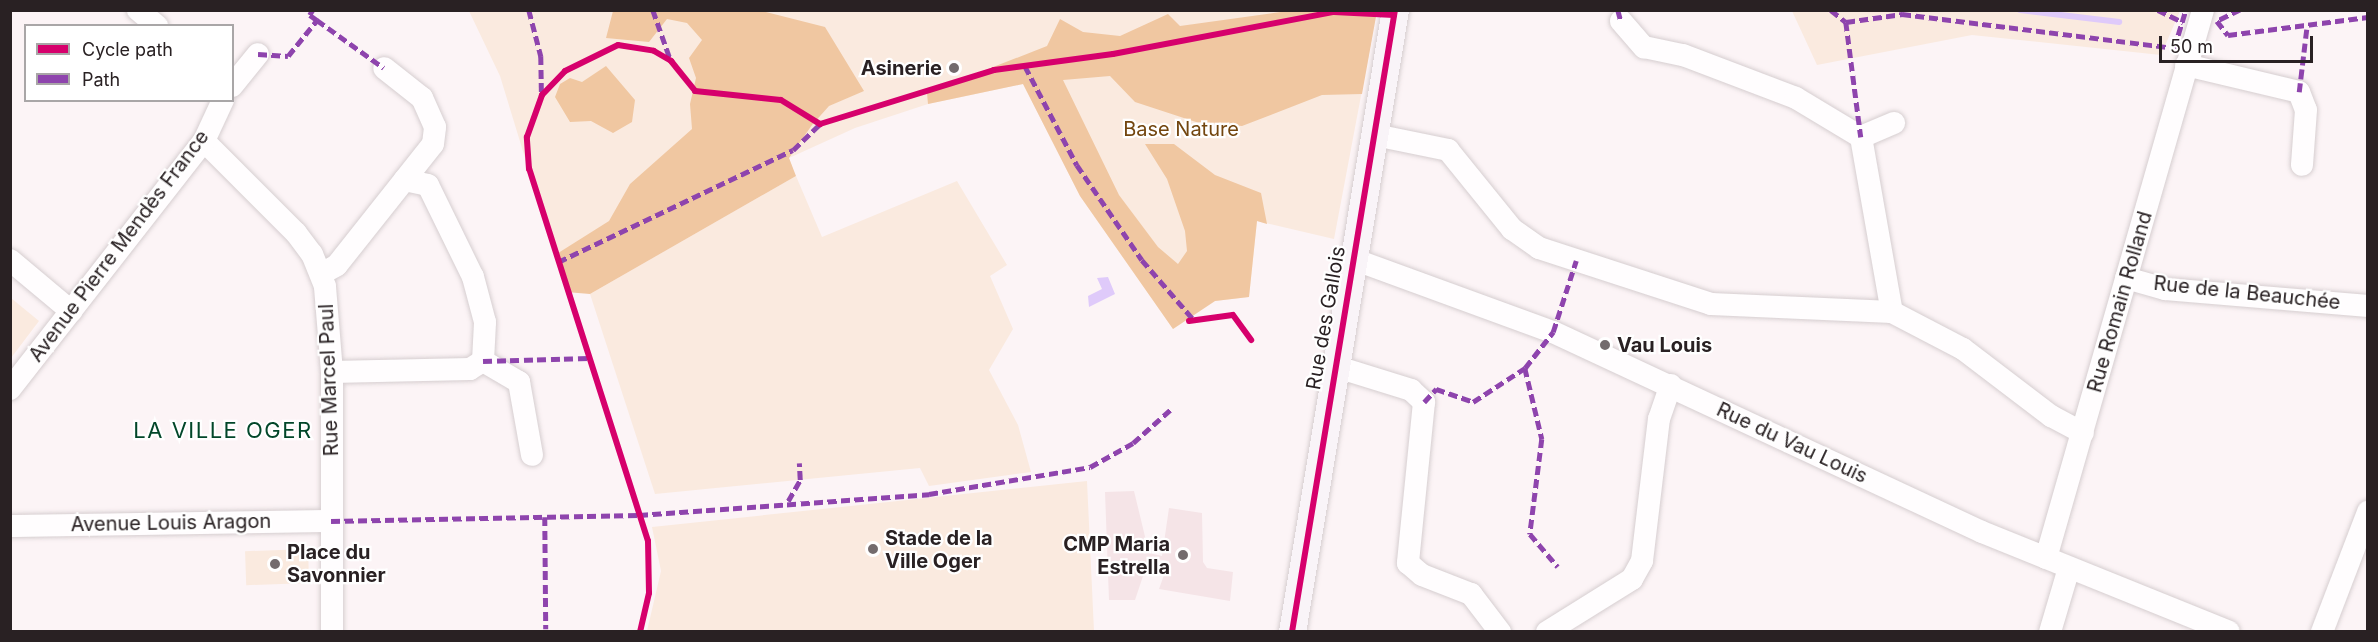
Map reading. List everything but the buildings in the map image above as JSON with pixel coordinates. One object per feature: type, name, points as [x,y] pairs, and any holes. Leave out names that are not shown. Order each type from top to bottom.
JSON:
[{"type":"main road","name":"Rue des Gallois","points":[[1292,632],[1334,366],[1395,10]]},
{"type":"street","points":[[138,10],[155,24]]},
{"type":"street","name":"Rue Romain Rolland","points":[[2046,558],[2084,433],[2203,10]]},
{"type":"street","points":[[1621,21],[1644,47],[1683,55],[1796,98],[1861,137],[1892,312]]},
{"type":"street","points":[[234,84],[258,54]]},
{"type":"street","points":[[2189,55],[2299,92],[2306,110],[2302,165]]},
{"type":"street","points":[[321,274],[337,265],[433,144],[435,128],[422,98],[384,68]]},
{"type":"street","name":"Avenue Pierre Mendès France","points":[[10,389],[204,141],[222,102]]},
{"type":"street","points":[[1861,137],[1894,123]]},
{"type":"street","points":[[1375,135],[1448,150],[1524,240],[1587,265],[1727,307],[1892,312],[1963,349],[2051,416],[2084,433]]},
{"type":"street","name":"Rue Marcel Paul","points":[[204,141],[296,233],[321,274],[329,306],[332,372],[332,632]]},
{"type":"street","points":[[405,180],[428,185],[473,277],[485,322],[483,361]]},
{"type":"street","name":"Rue du Vau Louis","points":[[1353,259],[1542,327],[2046,558],[2229,632]]},
{"type":"street","points":[[10,261],[71,311]]},
{"type":"street","name":"Rue de la Beauchée","points":[[2126,278],[2165,289],[2367,306]]},
{"type":"street","points":[[332,372],[470,369],[483,361]]},
{"type":"street","points":[[483,361],[519,382],[532,455]]},
{"type":"street","points":[[1334,366],[1411,390],[1424,402],[1408,563],[1422,575],[1471,594],[1500,632]]},
{"type":"street","points":[[1547,632],[1632,579],[1642,561],[1659,419],[1671,385]]},
{"type":"street","points":[[2322,632],[2357,570],[2367,512]]},
{"type":"street","name":"Avenue Louis Aragon","points":[[10,525],[331,521]]},
{"type":"street","points":[[2050,632],[2069,568]]},
{"type":"shaded area","points":[[1295,10],[1377,11],[1362,94],[1322,95],[1242,126],[1196,122],[1135,102],[1110,76],[1063,80],[1119,195],[1158,247],[1178,264],[1187,251],[1185,231],[1167,179],[1145,144],[1174,144],[1215,175],[1261,193],[1267,224],[1257,221],[1249,297],[1215,301],[1173,329],[1080,196],[1023,84],[928,104],[927,93],[1047,46],[1060,19],[1083,32],[1120,36],[1168,14],[1180,26]]},
{"type":"shaded area","points":[[613,11],[762,11],[825,27],[864,91],[829,106],[812,125],[789,158],[796,176],[590,294],[566,292],[555,255],[609,221],[630,184],[692,129],[690,104],[696,78],[689,58],[702,40],[687,23],[667,19],[649,42],[606,38]]},
{"type":"shaded area","points":[[606,66],[635,100],[632,122],[613,133],[591,121],[570,122],[555,97],[560,84],[570,78],[582,82]]},
{"type":"shaded area","points":[[1108,277],[1115,294],[1089,307],[1088,296],[1102,289],[1097,278]]},
{"type":"shaded area","points":[[1134,491],[1149,553],[1162,556],[1169,508],[1202,513],[1203,562],[1207,568],[1233,572],[1230,601],[1159,589],[1169,561],[1149,558],[1135,600],[1109,600],[1105,492]]},
{"type":"green space","name":"Base Nature","points":[[469,11],[1377,11],[1334,239],[1257,221],[1249,297],[1215,301],[1173,329],[1080,196],[1023,84],[928,104],[855,128],[789,158],[793,169],[566,292],[500,76]]},
{"type":"green space","points":[[1792,11],[2180,11],[2161,55],[1972,35],[1817,65]]},
{"type":"green space","points":[[796,176],[822,237],[957,181],[1007,265],[990,276],[1013,329],[989,370],[1018,425],[1031,472],[929,486],[920,468],[655,494],[590,294]]},
{"type":"green space","points":[[11,298],[39,321],[11,358]]},
{"type":"green space","name":"Stade de la Ville Oger","points":[[1087,481],[1094,631],[647,631],[661,571],[652,527]]},
{"type":"green space","points":[[308,549],[309,583],[246,585],[245,551]]},
{"type":"waterway","points":[[2020,10],[2119,22]]},
{"type":"marked path","points":[[313,10],[310,15],[384,68]]},
{"type":"marked path","points":[[529,10],[541,56],[542,95]]},
{"type":"marked path","points":[[653,10],[671,61]]},
{"type":"marked path","points":[[1618,10],[1621,21]]},
{"type":"marked path","points":[[1831,10],[1846,22],[1861,137]]},
{"type":"marked path","points":[[2158,10],[2183,22]]},
{"type":"marked path","points":[[2240,10],[2217,21],[2228,35],[2368,17]]},
{"type":"marked path","points":[[1846,22],[1902,14],[2174,48],[2185,13]]},
{"type":"marked path","points":[[258,54],[288,56],[317,20]]},
{"type":"marked path","points":[[2299,92],[2307,25]]},
{"type":"marked path","points":[[1025,66],[1077,165],[1142,260],[1194,320]]},
{"type":"marked path","points":[[558,262],[793,150],[820,124]]},
{"type":"marked path","points":[[1424,402],[1436,389],[1473,402],[1525,368],[1553,332],[1576,261]]},
{"type":"marked path","points":[[483,361],[589,358]]},
{"type":"marked path","points":[[1525,368],[1542,439],[1530,534],[1558,567]]},
{"type":"marked path","points":[[331,521],[639,515],[929,494],[1090,467],[1133,443],[1170,410]]},
{"type":"marked path","points":[[788,501],[800,480],[799,463]]},
{"type":"marked path","points":[[545,517],[546,629]]},
{"type":"cycle path","points":[[1292,632],[1395,10]]},
{"type":"cycle path","points":[[640,632],[649,593],[648,541],[529,169],[527,137],[542,95],[565,71],[618,45],[654,51],[671,61],[695,91],[781,100],[820,124],[994,70],[1113,54],[1334,12],[1394,15]]},
{"type":"cycle path","points":[[1189,321],[1233,315],[1251,340]]},
{"type":"place","name":"Asinerie","points":[[954,68]]},
{"type":"place","name":"Vau Louis","points":[[1605,345]]},
{"type":"place","name":"Stade de la Ville Oger","points":[[873,549]]},
{"type":"place","name":"CMP Maria Estrella","points":[[1183,555]]},
{"type":"place","name":"Place du Savonnier","points":[[275,564]]},
{"type":"district","name":"LA VILLE OGER","points":[[223,431]]}]
